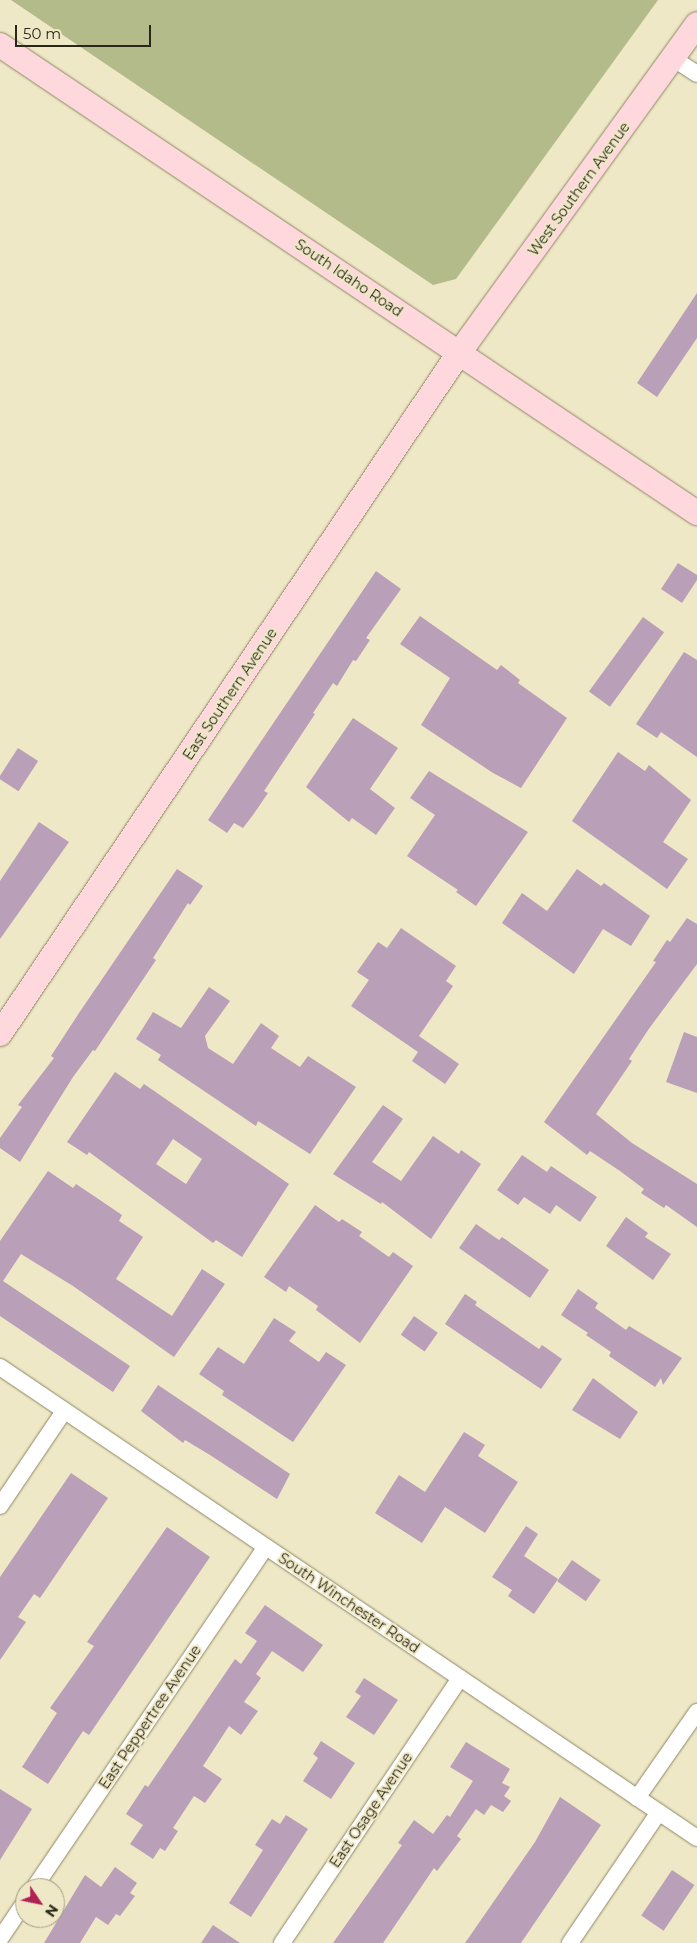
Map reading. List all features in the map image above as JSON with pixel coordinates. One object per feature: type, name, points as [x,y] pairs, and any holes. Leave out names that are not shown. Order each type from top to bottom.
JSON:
[{"type":"main road","name":"West Southern Avenue","points":[[459,353],[697,24]]},
{"type":"main road","name":"South Idaho Road","points":[[0,44],[697,513]]},
{"type":"main road","name":"East Southern Avenue","points":[[0,1034],[459,353]]},
{"type":"street","points":[[674,58],[697,74]]},
{"type":"street","name":"South Winchester Road","points":[[0,1367],[697,1838]]},
{"type":"street","points":[[0,1506],[64,1411]]},
{"type":"street","name":"East Peppertree Avenue","points":[[41,1878],[266,1546]]},
{"type":"street","name":"East Osage Avenue","points":[[282,1943],[460,1678]]},
{"type":"street","points":[[637,1798],[697,1712]]},
{"type":"street","points":[[570,1943],[659,1812]]},
{"type":"street","points":[[0,1939],[15,1917]]},
{"type":"green space","points":[[11,0],[658,0],[456,279],[433,285]]},
{"type":"building","points":[[697,293],[697,338],[657,397],[637,383]]},
{"type":"building","points":[[678,563],[697,575],[697,580],[682,603],[661,589]]},
{"type":"building","points":[[376,571],[401,589],[366,638],[370,640],[356,661],[353,660],[337,686],[333,683],[313,713],[315,714],[264,791],[268,793],[253,815],[243,828],[234,823],[227,833],[208,820]]},
{"type":"building","points":[[420,616],[497,670],[501,665],[520,680],[518,683],[567,718],[521,788],[493,773],[421,725],[450,678],[400,644]]},
{"type":"building","points":[[643,617],[664,632],[610,707],[589,691]]},
{"type":"building","points":[[684,652],[697,660],[697,757],[661,732],[657,738],[636,724]]},
{"type":"building","points":[[353,718],[398,748],[370,789],[395,808],[376,835],[352,818],[349,822],[306,787]]},
{"type":"building","points":[[18,748],[38,761],[19,791],[0,779],[0,776]]},
{"type":"building","points":[[618,752],[645,771],[649,765],[691,800],[663,842],[688,859],[667,889],[572,821]]},
{"type":"building","points":[[429,771],[528,832],[476,906],[456,892],[458,890],[407,856],[435,815],[410,798]]},
{"type":"building","points":[[39,822],[69,842],[0,939],[0,881]]},
{"type":"building","points":[[177,869],[203,886],[190,905],[188,903],[153,958],[156,960],[95,1051],[93,1050],[73,1077],[20,1162],[0,1148],[0,1138],[22,1107],[18,1105],[54,1058],[51,1056]]},
{"type":"building","points":[[577,869],[601,886],[604,883],[650,916],[631,946],[603,929],[574,974],[502,923],[522,893],[547,911]]},
{"type":"building","points":[[687,918],[697,924],[697,964],[648,1030],[629,1059],[632,1061],[596,1114],[632,1143],[697,1184],[697,1227],[666,1205],[664,1208],[641,1193],[644,1189],[620,1171],[590,1151],[587,1155],[544,1122],[656,962],[653,961],[667,940],[670,942]]},
{"type":"building","points":[[401,928],[456,966],[446,981],[453,986],[419,1036],[459,1064],[445,1084],[412,1061],[418,1052],[351,1006],[369,980],[357,972],[378,942],[387,948]]},
{"type":"building","points":[[209,987],[230,1001],[205,1036],[208,1048],[233,1064],[261,1023],[279,1036],[271,1048],[300,1067],[308,1056],[356,1087],[310,1154],[258,1121],[256,1126],[158,1060],[161,1055],[136,1039],[153,1012],[181,1028]]},
{"type":"building","points":[[684,1032],[697,1037],[697,1093],[666,1082]]},
{"type":"building","points":[[115,1072],[140,1089],[144,1084],[289,1184],[242,1257],[216,1240],[213,1243],[89,1152],[87,1155],[67,1142]],"holes":[[[173,1139],[202,1159],[186,1184],[156,1164]]]},
{"type":"building","points":[[383,1105],[403,1119],[372,1162],[401,1181],[433,1136],[459,1154],[461,1150],[481,1164],[431,1239],[382,1202],[381,1204],[333,1174]]},
{"type":"building","points":[[522,1155],[547,1172],[551,1166],[597,1197],[580,1222],[556,1205],[550,1214],[524,1197],[518,1205],[497,1190]]},
{"type":"building","points":[[48,1171],[73,1188],[76,1184],[122,1215],[119,1221],[143,1237],[116,1279],[172,1316],[202,1269],[225,1284],[174,1357],[73,1286],[21,1254],[3,1281],[130,1366],[113,1392],[0,1316],[0,1241]]},
{"type":"building","points":[[315,1205],[339,1222],[342,1219],[362,1232],[359,1236],[389,1257],[393,1252],[413,1266],[360,1343],[316,1310],[318,1306],[289,1286],[286,1292],[264,1277]]},
{"type":"building","points":[[626,1217],[648,1233],[645,1237],[671,1254],[653,1280],[606,1246]]},
{"type":"building","points":[[476,1224],[499,1240],[502,1237],[549,1270],[530,1298],[459,1248]]},
{"type":"building","points":[[578,1289],[598,1303],[595,1308],[626,1330],[629,1326],[682,1358],[663,1385],[661,1378],[655,1387],[609,1356],[611,1352],[586,1335],[588,1333],[561,1315]]},
{"type":"building","points":[[465,1294],[477,1302],[475,1305],[539,1349],[542,1345],[562,1359],[541,1389],[445,1324]]},
{"type":"building","points":[[414,1316],[438,1333],[425,1351],[401,1335]]},
{"type":"building","points":[[274,1318],[296,1332],[289,1341],[319,1362],[326,1352],[346,1365],[293,1442],[222,1395],[224,1391],[199,1374],[218,1347],[244,1364]]},
{"type":"building","points":[[593,1378],[638,1412],[620,1439],[572,1410]]},
{"type":"building","points":[[158,1385],[290,1474],[277,1499],[185,1440],[183,1443],[141,1411]]},
{"type":"building","points":[[464,1432],[485,1445],[478,1456],[518,1482],[485,1533],[445,1507],[422,1543],[375,1513],[399,1475],[425,1492]]},
{"type":"building","points":[[71,1473],[108,1498],[40,1598],[34,1594],[18,1617],[26,1622],[0,1660],[0,1577]]},
{"type":"building","points":[[526,1526],[538,1534],[524,1556],[558,1579],[534,1614],[508,1596],[512,1590],[492,1577]]},
{"type":"building","points":[[167,1527],[210,1557],[89,1735],[83,1731],[48,1784],[22,1767],[57,1713],[50,1708],[94,1646],[87,1642]]},
{"type":"building","points":[[572,1560],[601,1580],[586,1601],[557,1581]]},
{"type":"building","points":[[265,1605],[323,1645],[303,1672],[272,1651],[256,1674],[261,1678],[244,1702],[258,1711],[241,1735],[229,1726],[203,1766],[222,1779],[205,1803],[194,1796],[173,1828],[178,1831],[165,1851],[160,1848],[153,1859],[130,1844],[143,1825],[126,1814],[145,1785],[148,1787],[235,1659],[241,1664],[257,1641],[245,1633]]},
{"type":"building","points":[[364,1678],[398,1700],[374,1735],[346,1717],[361,1696],[355,1692]]},
{"type":"building","points":[[321,1741],[355,1763],[331,1799],[303,1781],[318,1758],[313,1754]]},
{"type":"building","points":[[466,1742],[510,1769],[502,1783],[510,1787],[504,1796],[511,1801],[503,1812],[491,1805],[484,1815],[476,1809],[457,1836],[461,1839],[437,1871],[434,1868],[383,1943],[333,1943],[402,1845],[398,1843],[414,1820],[433,1834],[447,1815],[450,1817],[473,1781],[450,1767]]},
{"type":"building","points":[[0,1789],[32,1809],[0,1860]]},
{"type":"building","points":[[560,1797],[601,1825],[521,1943],[465,1943],[535,1842]]},
{"type":"building","points":[[286,1815],[308,1829],[251,1917],[229,1903],[263,1850],[255,1845],[272,1819],[280,1824]]},
{"type":"building","points":[[115,1867],[137,1883],[130,1893],[135,1896],[120,1916],[116,1914],[108,1925],[96,1917],[80,1943],[44,1943],[53,1928],[65,1928],[65,1908],[85,1875],[101,1887]]},
{"type":"building","points":[[672,1870],[694,1885],[664,1931],[641,1916]]},
{"type":"building","points":[[213,1925],[240,1943],[201,1943]]}]
